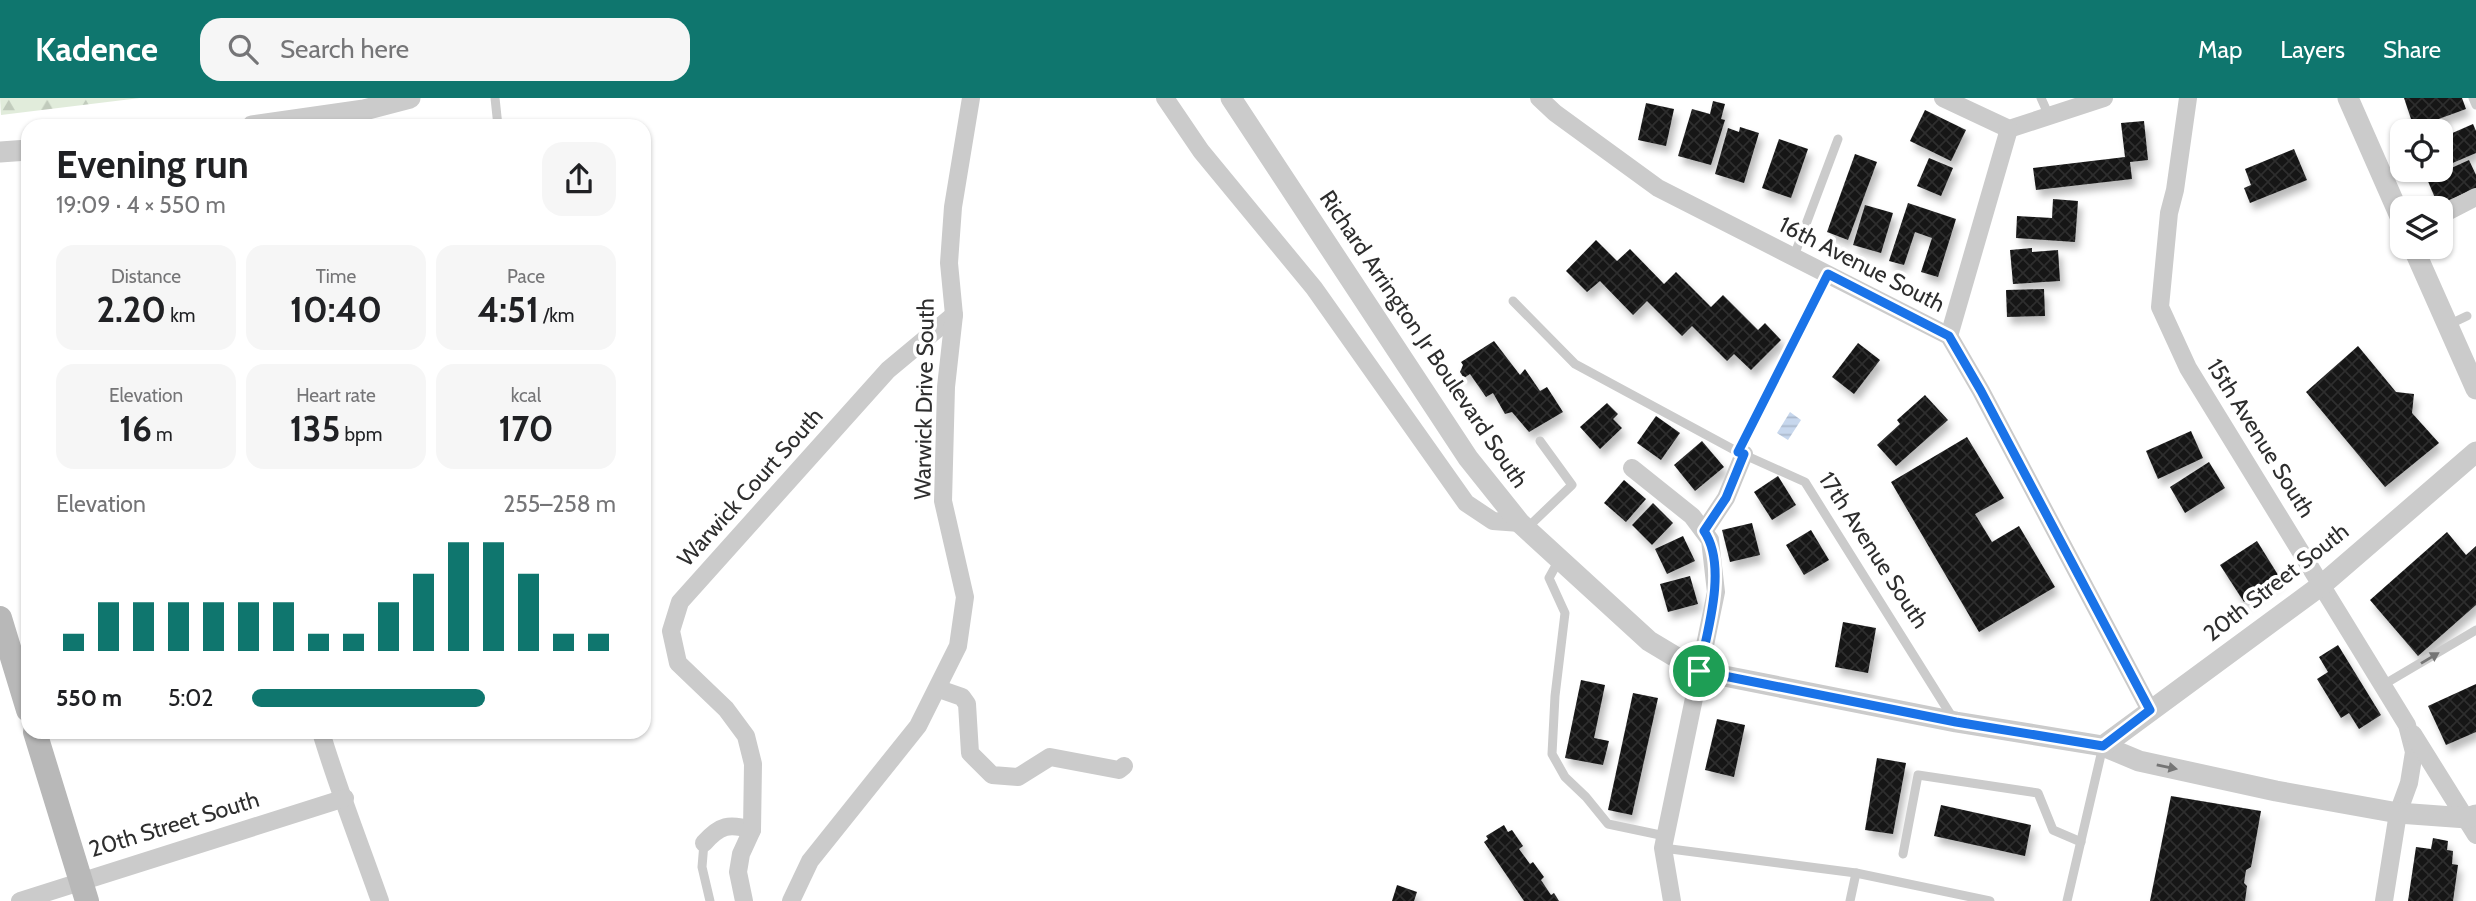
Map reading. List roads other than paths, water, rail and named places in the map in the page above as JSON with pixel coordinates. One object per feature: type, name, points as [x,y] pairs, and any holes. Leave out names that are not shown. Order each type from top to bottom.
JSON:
[{"type":"main road","points":[[0,618],[21,687]]},
{"type":"main road","points":[[37,739],[84,891]]},
{"type":"street","points":[[365,118],[410,98]]},
{"type":"street","name":"Warwick Drive South","points":[[791,901],[810,861],[918,726],[939,689],[958,646],[965,597],[943,501],[946,387],[954,315],[949,263],[953,207],[971,98]]},
{"type":"street","points":[[1165,98],[1201,151],[1314,288],[1466,503],[1493,521],[1523,525]]},
{"type":"street","name":"Richard Arrington Jr Boulevard South","points":[[1231,98],[1468,458],[1523,525],[1649,641],[1699,671],[1956,722],[2103,746],[2139,761],[2276,791],[2398,813],[2473,822]]},
{"type":"street","name":"16th Avenue South","points":[[1539,98],[1555,113],[1658,188],[1949,336],[1981,391],[2150,710]]},
{"type":"street","points":[[1943,98],[2009,128],[2104,98]]},
{"type":"street","name":"15th Avenue South","points":[[2188,98],[2175,190],[2169,213],[2160,307],[2188,368],[2323,584],[2407,725],[2414,752],[2409,783],[2398,813],[2384,901]]},
{"type":"street","points":[[2348,98],[2391,196]]},
{"type":"street","points":[[1949,336],[2009,128]]},
{"type":"street","points":[[2453,209],[2476,197]]},
{"type":"street","points":[[2420,259],[2457,321],[2476,389]]},
{"type":"street","name":"Warwick Court South","points":[[752,830],[753,764],[746,736],[726,709],[678,663],[671,631],[680,602],[888,370],[954,315]]},
{"type":"street","name":"20th Street South","points":[[2103,746],[2323,584],[2476,452]]},
{"type":"street","points":[[1704,531],[1726,498],[1741,453]]},
{"type":"street","points":[[1632,468],[1692,516],[1704,531],[1710,540],[1716,592],[1664,842],[1672,901]]},
{"type":"street","points":[[939,689],[962,697],[967,704],[970,753],[992,775],[1018,777],[1050,757],[1119,770],[1124,766]]},
{"type":"street","points":[[2407,725],[2473,822]]},
{"type":"street","points":[[323,739],[380,901]]},
{"type":"street","name":"20th Street South","points":[[20,901],[84,891],[345,798]]},
{"type":"street","points":[[704,843],[716,829],[737,826],[752,830],[741,854],[738,872],[741,897],[744,901]]},
{"type":"lane","points":[[495,98],[497,119]]},
{"type":"lane","points":[[2041,98],[2049,116]]},
{"type":"lane","points":[[2473,98],[2476,106]]},
{"type":"lane","points":[[1794,256],[1838,139]]},
{"type":"lane","points":[[1741,453],[1828,274]]},
{"type":"lane","name":"17th Avenue South","points":[[1513,301],[1575,365],[1741,453],[1805,482],[1956,722]]},
{"type":"lane","points":[[1523,525],[1572,485],[1540,441]]},
{"type":"lane","points":[[1559,558],[1549,579],[1564,613],[1552,754],[1565,777],[1608,824],[1664,842],[1856,873],[1990,901]]},
{"type":"lane","points":[[2383,685],[2476,630]]},
{"type":"lane","points":[[2067,901],[2103,746]]},
{"type":"lane","points":[[1903,854],[1918,775],[2038,793],[2053,830],[2081,842]]},
{"type":"lane","points":[[704,843],[702,867],[710,901]]},
{"type":"lane","points":[[1850,901],[1856,873]]},
{"type":"water","points":[[1790,412],[1801,420],[1788,440],[1777,433]]}]
